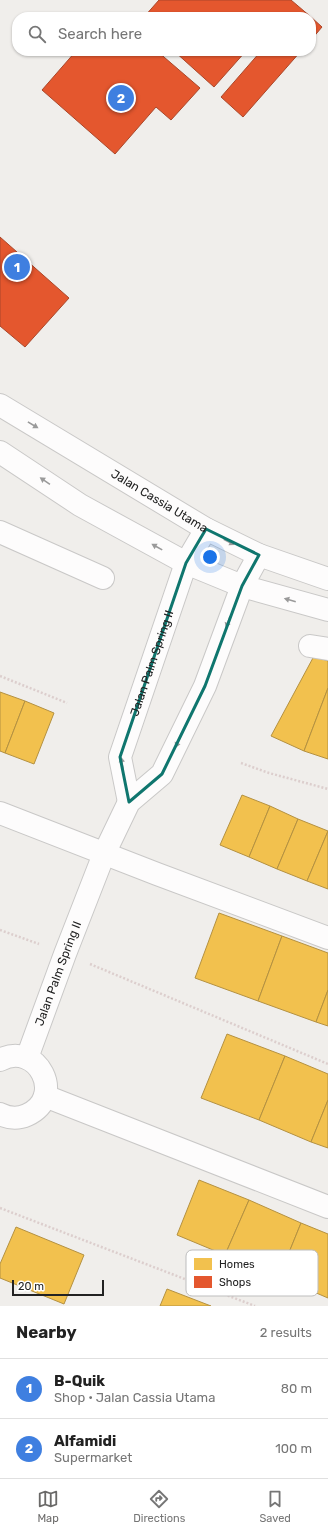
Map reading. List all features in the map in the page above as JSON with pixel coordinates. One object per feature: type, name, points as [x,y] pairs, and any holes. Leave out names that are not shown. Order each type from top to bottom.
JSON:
[{"type":"street","name":"Jalan Cassia Utama","points":[[0,405],[206,529],[259,555],[328,579]]},
{"type":"street","points":[[0,452],[80,504],[186,563],[242,586],[328,610]]},
{"type":"street","name":"Jalan Palm Spring II","points":[[129,802],[120,757],[186,563],[206,529]]},
{"type":"street","points":[[0,532],[103,578]]},
{"type":"street","name":"Jalan Palm Spring II","points":[[27,1058],[104,854],[129,802],[162,774],[205,686],[242,586],[259,555]]},
{"type":"street","points":[[0,812],[104,854],[328,938]]},
{"type":"street","points":[[0,1060],[16,1055],[27,1058],[36,1064],[44,1073],[47,1084],[45,1096],[36,1109],[22,1117],[12,1118],[0,1116]]},
{"type":"street","points":[[45,1096],[328,1207]]},
{"type":"path","points":[[0,676],[67,703]]},
{"type":"path","points":[[240,763],[328,789]]},
{"type":"path","points":[[0,930],[65,954],[328,1064]]},
{"type":"path","points":[[0,1208],[186,1279]]},
{"type":"path","points":[[229,1296],[255,1306]]},
{"type":"highlighted area","points":[[206,529],[259,555],[242,586],[205,686],[162,774],[129,802],[120,757],[186,563]]},
{"type":"building: Homes","points":[[314,656],[328,661],[328,688],[304,751],[271,736]]},
{"type":"building: Homes","points":[[328,688],[328,759],[304,751]]},
{"type":"building: Homes","points":[[0,692],[25,701],[5,753],[0,751]]},
{"type":"building: Homes","points":[[25,701],[54,713],[34,764],[5,753]]},
{"type":"building: Homes","points":[[242,795],[270,806],[249,857],[220,845]]},
{"type":"building: Homes","points":[[270,806],[298,819],[277,869],[249,857]]},
{"type":"building: Homes","points":[[298,819],[328,831],[307,881],[277,869]]},
{"type":"building: Homes","points":[[328,831],[328,889],[307,881]]},
{"type":"building: Homes","points":[[219,913],[282,936],[258,1001],[195,978]]},
{"type":"building: Homes","points":[[282,936],[328,953],[328,990],[316,1022],[258,1001]]},
{"type":"building: Homes","points":[[328,990],[328,1026],[316,1022]]},
{"type":"building: Homes","points":[[227,1034],[285,1056],[259,1120],[201,1098]]},
{"type":"building: Homes","points":[[285,1056],[328,1074],[328,1100],[311,1142],[259,1120]]},
{"type":"building: Homes","points":[[328,1100],[328,1148],[311,1142]]},
{"type":"building: Homes","points":[[199,1180],[249,1200],[227,1250],[213,1250],[177,1235]]},
{"type":"building: Homes","points":[[249,1200],[301,1223],[290,1250],[227,1250]]},
{"type":"building: Homes","points":[[301,1223],[328,1234],[328,1298],[318,1294],[318,1250],[290,1250]]},
{"type":"building: Homes","points":[[16,1227],[84,1255],[64,1304],[0,1278],[0,1264]]},
{"type":"building: Homes","points":[[167,1289],[211,1306],[160,1306]]},
{"type":"building: Shops","points":[[159,0],[291,0],[305,12],[148,12]]},
{"type":"building: Shops","points":[[316,22],[322,27],[316,34]]},
{"type":"building: Shops","points":[[72,56],[163,56],[200,88],[171,120],[156,107],[115,154],[42,90]]},
{"type":"building: Shops","points":[[180,56],[242,56],[214,87]]},
{"type":"building: Shops","points":[[257,56],[297,56],[243,117],[221,97]]},
{"type":"building: Shops","points":[[0,237],[69,298],[25,347],[0,326]]},
{"type":"place","name":"Alfamidi","points":[[121,98]]},
{"type":"place","name":"B-Quik","points":[[17,267]]}]
